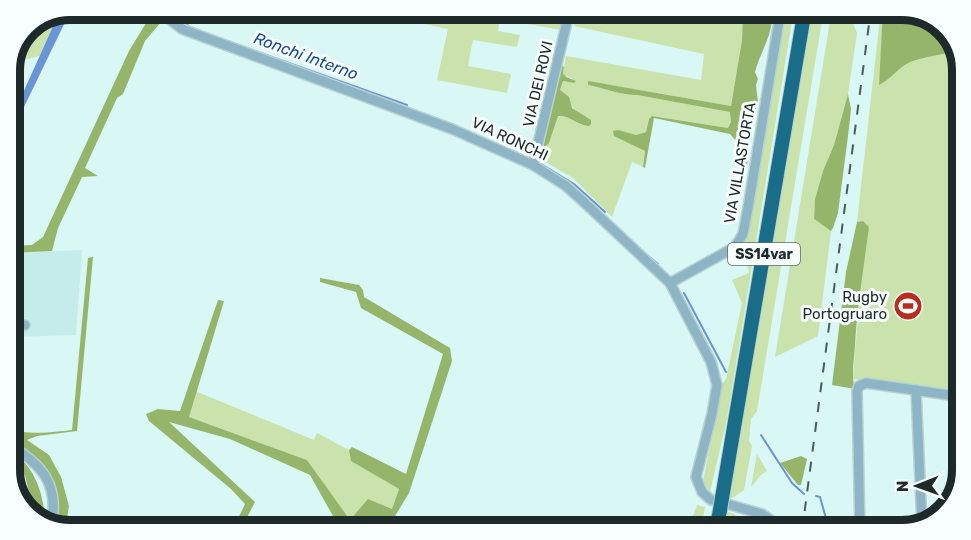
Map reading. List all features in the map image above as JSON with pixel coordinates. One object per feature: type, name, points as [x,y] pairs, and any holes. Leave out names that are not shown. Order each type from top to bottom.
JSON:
[{"type":"highway","name":"SS14var","points":[[718,520],[802,20]]},
{"type":"street","name":"VIA RONCHI","points":[[170,20],[182,29],[452,129],[533,165],[566,186],[670,283],[711,362],[716,377],[712,414],[696,477],[702,492],[720,503]]},
{"type":"street","name":"VIA DEI ROVI","points":[[533,165],[567,20]]},
{"type":"street","name":"VIA VILLASTORTA","points":[[670,283],[735,247],[741,240],[779,20]]},
{"type":"street","points":[[20,325],[25,325]]},
{"type":"street","points":[[860,520],[857,390],[859,386],[866,383],[952,395]]},
{"type":"street","points":[[916,390],[922,516]]},
{"type":"street","points":[[20,451],[42,470],[49,485],[54,512],[53,517]]},
{"type":"street","points":[[720,503],[762,514],[770,520]]},
{"type":"shaded area","points":[[82,250],[76,335],[20,337],[20,253]]},
{"type":"green space","points":[[148,20],[161,22],[145,41],[123,94],[117,98],[85,168],[98,176],[82,177],[58,228],[52,251],[20,252],[20,246],[32,245],[43,237],[129,51]]},
{"type":"green space","points":[[425,20],[500,20],[498,31],[520,35],[517,47],[473,40],[468,66],[511,74],[507,93],[437,80],[448,29],[424,24]]},
{"type":"green space","points":[[506,20],[563,20],[561,30]]},
{"type":"green space","points":[[575,20],[743,20],[742,40],[731,106],[604,84],[588,85],[625,94],[731,112],[731,122],[728,128],[653,116],[649,119],[646,132],[636,135],[634,145],[645,151],[643,167],[632,162],[612,217],[573,178],[542,160],[557,116],[575,119],[578,123],[577,112],[560,90],[563,81],[574,83],[572,78],[566,77],[563,73],[566,56],[701,80],[704,54],[574,26]]},
{"type":"green space","points":[[743,20],[772,20],[755,72],[758,79],[756,85],[758,102],[752,121],[747,167],[744,168],[737,142],[730,134],[654,118],[645,168],[643,167],[645,151],[614,136],[613,131],[618,130],[636,135],[646,132],[652,116],[728,128],[731,122],[730,112],[618,93],[588,85],[588,81],[731,106],[742,40]]},
{"type":"green space","points":[[782,20],[792,20],[727,419],[710,492],[703,482],[721,386],[726,379],[742,303],[732,280],[749,273],[744,249]]},
{"type":"green space","points":[[811,20],[822,20],[757,411],[751,419],[749,441],[752,446],[744,490],[727,499]]},
{"type":"green space","points":[[830,20],[852,20],[857,33],[848,94],[834,145],[815,199],[814,219],[831,231],[818,336],[775,357]]},
{"type":"green space","points":[[880,20],[914,21],[937,34],[949,53],[951,66],[952,390],[853,379],[861,277],[867,244],[863,221],[857,222]]},
{"type":"green space","points":[[882,20],[914,21],[937,34],[949,53],[912,61],[879,85]]},
{"type":"green space","points":[[55,21],[40,56],[21,61],[30,39],[45,26]]},
{"type":"green space","points":[[561,64],[566,77],[576,81],[574,83],[563,81],[560,90],[569,97],[572,108],[591,120],[591,124],[589,126],[558,116],[549,143],[542,150]]},
{"type":"green space","points":[[848,94],[851,109],[849,128],[838,213],[831,231],[814,219],[815,199],[834,145]]},
{"type":"green space","points":[[863,221],[869,227],[856,332],[853,373],[855,389],[832,385],[846,272],[857,222]]},
{"type":"green space","points":[[93,257],[77,431],[37,436],[27,440],[49,455],[61,477],[69,506],[67,520],[58,519],[54,485],[42,464],[20,445],[20,431],[32,433],[72,430],[88,258]]},
{"type":"green space","points":[[320,278],[359,285],[364,297],[450,348],[452,361],[409,493],[393,520],[350,520],[368,499],[392,509],[399,489],[351,461],[349,450],[352,447],[406,474],[443,354],[361,308],[356,292],[320,282]]},
{"type":"green space","points":[[218,300],[224,301],[189,417],[307,460],[350,520],[336,520],[310,475],[230,439],[169,422],[255,502],[246,520],[237,520],[245,504],[231,489],[149,421],[146,414],[158,409],[180,411]]},
{"type":"green space","points":[[195,391],[314,440],[317,433],[349,450],[352,461],[399,489],[392,510],[349,520],[307,460],[189,417]]},
{"type":"green space","points":[[757,454],[767,471],[751,487]]},
{"type":"green space","points":[[801,456],[807,459],[801,485],[798,485],[780,463]]},
{"type":"green space","points":[[20,459],[34,476],[44,514],[31,501],[25,475],[20,470]]},
{"type":"green space","points":[[697,505],[705,507],[703,520],[691,520]]},
{"type":"green space","points":[[722,510],[735,514],[738,520],[720,520]]},
{"type":"water","points":[[66,20],[20,115],[20,100],[55,21]]},
{"type":"waterway","name":"Ronchi Interno","points":[[181,20],[191,28]]},
{"type":"waterway","name":"Ronchi Interno","points":[[219,38],[407,105]]},
{"type":"waterway","name":"Ronchi Interno","points":[[541,164],[574,184],[605,212]]},
{"type":"waterway","name":"Ronchi Interno","points":[[642,251],[658,264]]},
{"type":"waterway","name":"Ronchi Interno","points":[[684,293],[726,372]]},
{"type":"waterway","name":"Ronchi Interno","points":[[761,435],[792,483],[804,494]]},
{"type":"waterway","name":"Ronchi Interno","points":[[816,496],[820,497],[826,520]]},
{"type":"railway","points":[[803,520],[870,20]]},
{"type":"place","name":"Rugby Portogruaro","points":[[908,306]]}]
